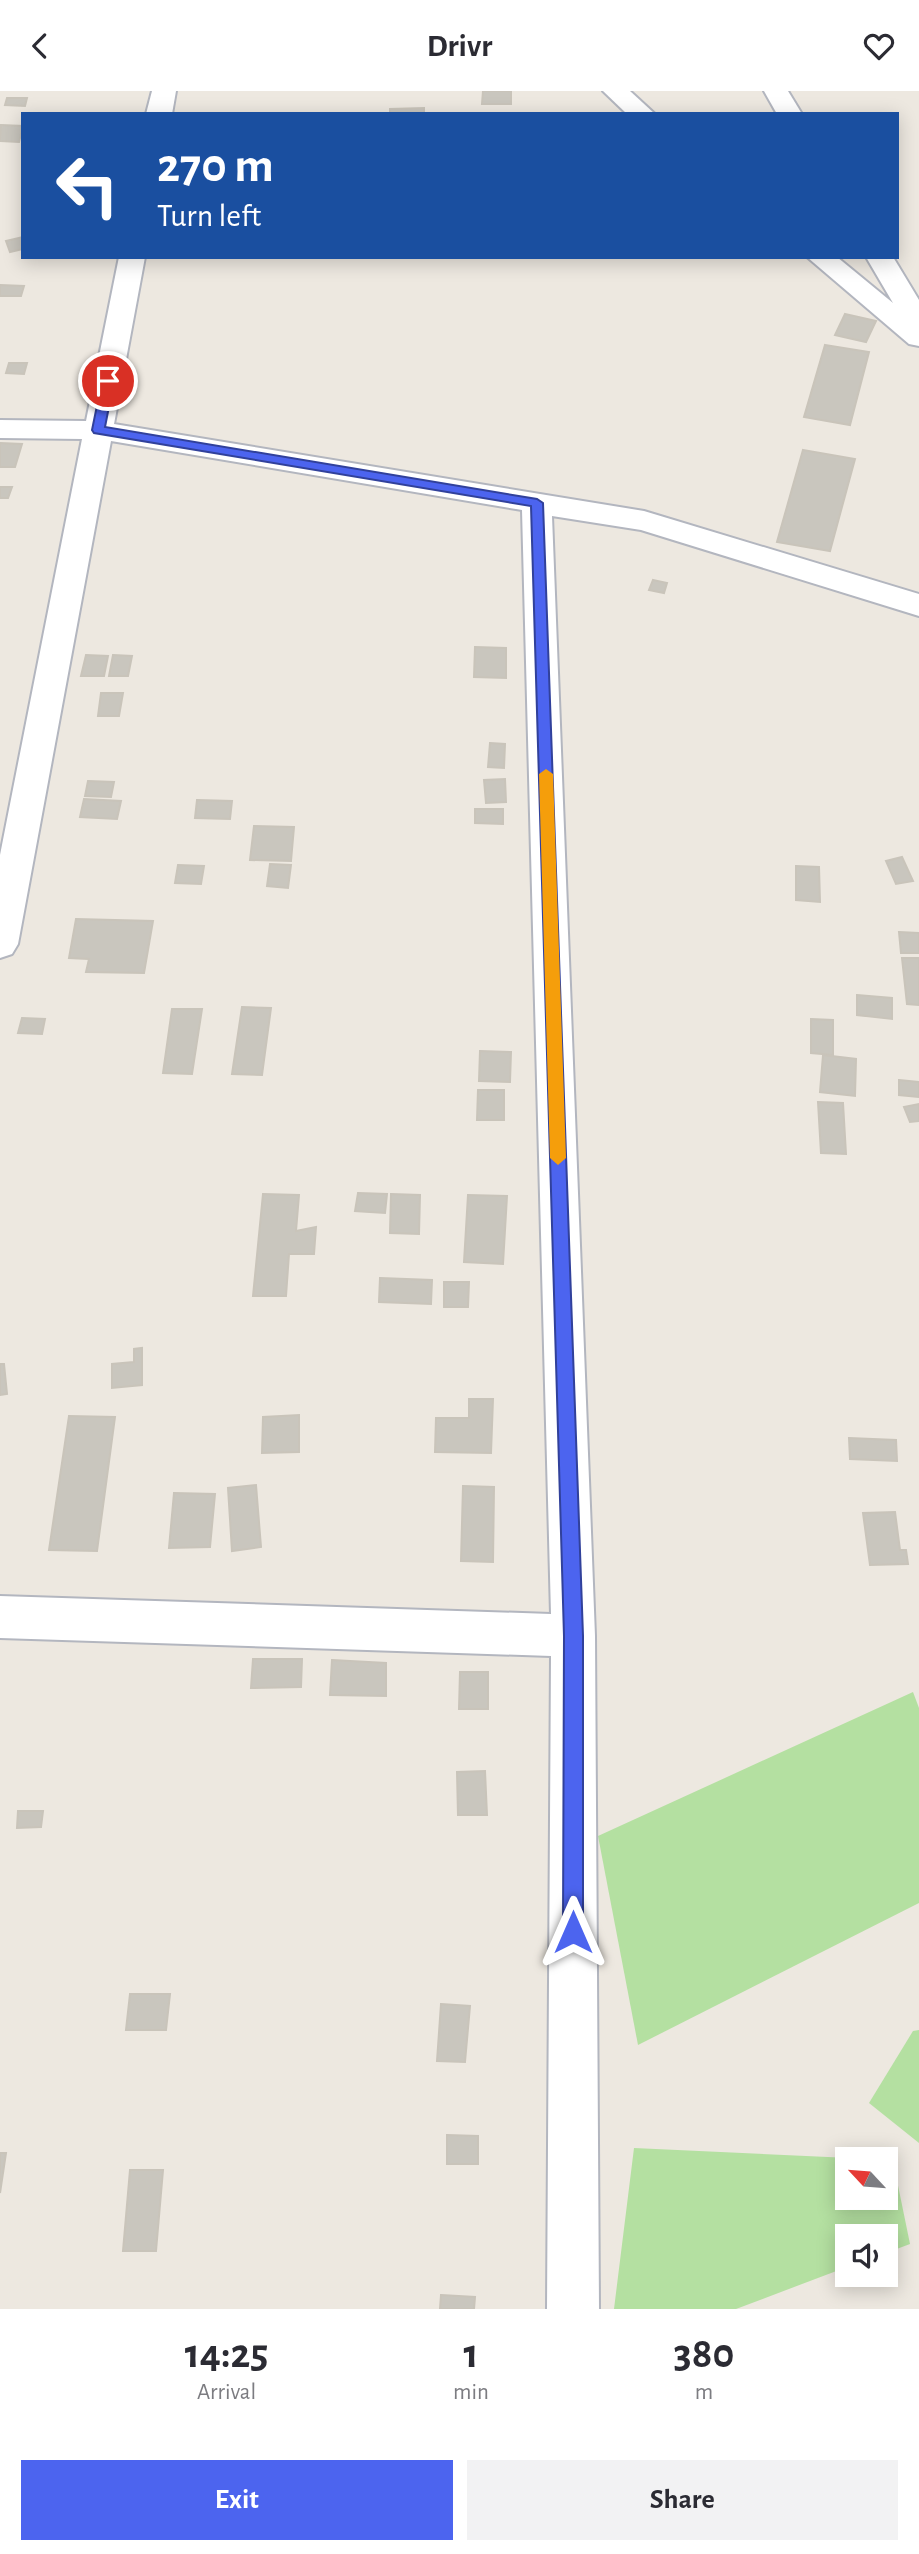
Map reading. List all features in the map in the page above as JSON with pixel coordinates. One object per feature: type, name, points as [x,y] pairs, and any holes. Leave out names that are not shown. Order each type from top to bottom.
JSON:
[{"type":"street","points":[[159,112],[164,91]]},
{"type":"street","points":[[615,91],[641,112]]},
{"type":"street","points":[[776,91],[789,112]]},
{"type":"street","points":[[0,944],[132,259]]},
{"type":"street","points":[[822,259],[919,338]]},
{"type":"street","points":[[879,259],[919,323]]},
{"type":"street","points":[[0,429],[98,430],[643,521],[919,605]]},
{"type":"street","points":[[537,503],[573,1636],[573,2309]]},
{"type":"street","points":[[0,1617],[573,1636]]},
{"type":"green space","points":[[913,1692],[919,1708],[919,1903],[638,2045],[598,1836]]},
{"type":"green space","points":[[919,2030],[919,2143],[869,2103],[913,2031]]},
{"type":"green space","points":[[634,2148],[835,2157],[835,2210],[898,2210],[898,2185],[910,2244],[898,2248],[898,2224],[835,2224],[835,2272],[736,2309],[614,2309]]},
{"type":"building","points":[[483,91],[511,91],[511,104],[482,104]]},
{"type":"building","points":[[7,98],[27,98],[25,106],[5,105]]},
{"type":"building","points":[[424,108],[424,112],[390,112],[390,109]]},
{"type":"building","points":[[1,125],[21,126],[19,142],[0,141]]},
{"type":"building","points":[[21,237],[21,249],[10,252],[6,241]]},
{"type":"building","points":[[0,285],[24,286],[21,296],[0,296]]},
{"type":"building","points":[[845,314],[876,321],[866,342],[835,335]]},
{"type":"building","points":[[825,345],[869,352],[850,425],[804,417]]},
{"type":"building","points":[[9,363],[27,363],[24,374],[6,373]]},
{"type":"building","points":[[0,443],[22,444],[15,467],[0,467]]},
{"type":"building","points":[[803,450],[855,459],[830,551],[777,542]]},
{"type":"building","points":[[0,487],[12,487],[8,498],[0,498]]},
{"type":"building","points":[[653,580],[667,583],[664,593],[649,590]]},
{"type":"building","points":[[475,647],[506,648],[506,678],[474,677]]},
{"type":"building","points":[[86,655],[108,656],[104,676],[81,676]]},
{"type":"building","points":[[113,655],[132,656],[128,676],[109,676]]},
{"type":"building","points":[[101,693],[123,693],[119,716],[98,716]]},
{"type":"building","points":[[490,743],[505,744],[504,768],[488,767]]},
{"type":"building","points":[[505,779],[506,802],[486,803],[484,780]]},
{"type":"building","points":[[88,781],[114,782],[111,797],[85,796]]},
{"type":"building","points":[[84,799],[121,801],[117,819],[80,817]]},
{"type":"building","points":[[197,800],[232,801],[230,819],[195,818]]},
{"type":"building","points":[[475,809],[503,809],[503,824],[475,823]]},
{"type":"building","points":[[254,826],[294,827],[291,861],[250,860]]},
{"type":"building","points":[[902,857],[913,881],[896,884],[886,861]]},
{"type":"building","points":[[270,864],[291,865],[288,888],[267,886]]},
{"type":"building","points":[[178,865],[204,866],[201,884],[175,883]]},
{"type":"building","points":[[796,866],[819,867],[820,902],[796,900]]},
{"type":"building","points":[[76,919],[153,921],[144,973],[86,972],[89,959],[69,958]]},
{"type":"building","points":[[899,932],[919,933],[919,953],[901,953]]},
{"type":"building","points":[[902,958],[919,958],[919,1005],[907,1004]]},
{"type":"building","points":[[857,995],[892,998],[892,1019],[857,1015]]},
{"type":"building","points":[[242,1007],[271,1008],[262,1075],[232,1074]]},
{"type":"building","points":[[172,1009],[202,1009],[192,1074],[163,1073]]},
{"type":"building","points":[[22,1018],[45,1019],[42,1034],[18,1033]]},
{"type":"building","points":[[811,1019],[833,1020],[833,1055],[811,1053]]},
{"type":"building","points":[[480,1051],[511,1052],[510,1082],[479,1081]]},
{"type":"building","points":[[823,1055],[856,1059],[855,1096],[820,1092]]},
{"type":"building","points":[[899,1080],[919,1082],[919,1097],[899,1095]]},
{"type":"building","points":[[478,1090],[504,1090],[504,1120],[477,1120]]},
{"type":"building","points":[[818,1102],[843,1103],[846,1154],[821,1153]]},
{"type":"building","points":[[919,1104],[919,1121],[910,1122],[904,1107]]},
{"type":"building","points":[[358,1193],[387,1194],[385,1213],[355,1211]]},
{"type":"building","points":[[263,1194],[299,1195],[296,1231],[316,1227],[314,1254],[289,1254],[286,1296],[253,1296]]},
{"type":"building","points":[[391,1194],[420,1195],[419,1234],[390,1233]]},
{"type":"building","points":[[468,1195],[507,1196],[503,1264],[464,1262]]},
{"type":"building","points":[[380,1278],[432,1280],[431,1304],[379,1302]]},
{"type":"building","points":[[444,1282],[469,1282],[468,1307],[444,1307]]},
{"type":"building","points":[[142,1348],[142,1385],[112,1388],[112,1364],[134,1362],[134,1349]]},
{"type":"building","points":[[0,1364],[4,1364],[7,1394],[0,1395]]},
{"type":"building","points":[[469,1399],[493,1399],[491,1453],[435,1452],[436,1418],[469,1418]]},
{"type":"building","points":[[299,1415],[299,1452],[262,1453],[263,1417]]},
{"type":"building","points":[[69,1416],[115,1417],[97,1551],[49,1550]]},
{"type":"building","points":[[849,1438],[896,1440],[897,1461],[850,1459]]},
{"type":"building","points":[[256,1485],[261,1547],[232,1551],[228,1488]]},
{"type":"building","points":[[463,1486],[494,1487],[493,1562],[461,1561]]},
{"type":"building","points":[[174,1493],[215,1494],[210,1547],[169,1548]]},
{"type":"building","points":[[895,1512],[900,1550],[906,1550],[908,1564],[870,1565],[863,1513]]},
{"type":"building","points":[[253,1659],[302,1659],[301,1687],[251,1688]]},
{"type":"building","points":[[332,1660],[386,1663],[386,1696],[330,1695]]},
{"type":"building","points":[[460,1672],[488,1672],[488,1709],[459,1709]]},
{"type":"building","points":[[485,1771],[487,1815],[458,1815],[457,1772]]},
{"type":"building","points":[[18,1811],[43,1811],[41,1827],[17,1828]]},
{"type":"building","points":[[130,1994],[170,1994],[166,2030],[126,2030]]},
{"type":"building","points":[[441,2004],[470,2006],[465,2062],[437,2061]]},
{"type":"building","points":[[447,2135],[478,2136],[478,2164],[447,2164]]},
{"type":"building","points":[[0,2153],[6,2153],[0,2193]]},
{"type":"building","points":[[130,2170],[163,2170],[156,2251],[123,2251]]},
{"type":"building","points":[[441,2295],[475,2297],[474,2309],[440,2309]]},
{"type":"slow traffic","points":[[546,774],[558,1158]]},
{"type":"route","points":[[108,381],[98,430],[537,503],[573,1636],[573,1932]]}]
